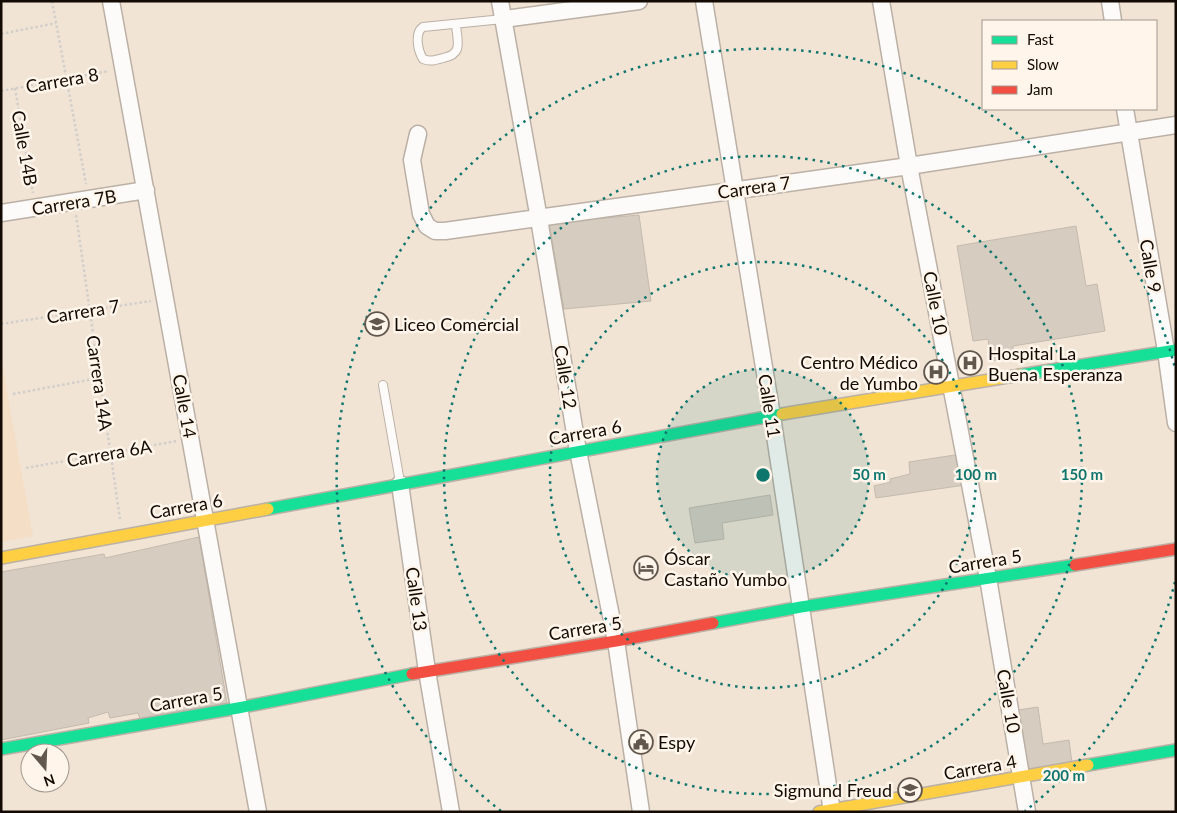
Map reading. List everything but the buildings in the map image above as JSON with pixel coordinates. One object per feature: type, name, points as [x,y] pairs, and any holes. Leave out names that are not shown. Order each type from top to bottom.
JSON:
[{"type":"main road","name":"Carrera 6","points":[[1,558],[772,416],[1171,350]]},
{"type":"main road","name":"Carrera 5","points":[[1,749],[238,708],[427,671],[616,641],[801,607],[1176,548]]},
{"type":"main road","name":"Carrera 4","points":[[828,811],[1176,750]]},
{"type":"street","name":"Calle 14","points":[[111,1],[258,812]]},
{"type":"street","name":"Calle 12","points":[[500,1],[578,451],[616,641],[641,812]]},
{"type":"street","points":[[504,19],[639,1]]},
{"type":"street","name":"Calle 11","points":[[704,1],[772,416],[801,607],[828,811]]},
{"type":"street","name":"Calle 10","points":[[881,1],[909,166],[988,578],[1027,812]]},
{"type":"street","points":[[1110,1],[1113,20]]},
{"type":"street","name":"Calle 9","points":[[1125,110],[1171,350],[1176,423]]},
{"type":"street","name":"Carrera 7","points":[[418,134],[412,166],[421,214],[428,226],[435,231],[445,231],[909,166],[1176,125]]},
{"type":"street","name":"Carrera 7B","points":[[1,213],[146,190]]},
{"type":"street","name":"Calle 13","points":[[400,484],[427,671],[452,812]]},
{"type":"lane","points":[[456,24],[458,49],[455,54],[452,57],[433,60],[424,59],[420,54],[419,29],[423,27],[504,19]]},
{"type":"lane","name":"Calle 13","points":[[383,385],[400,484]]},
{"type":"path","name":"Carrera 14A","points":[[52,1],[66,79],[82,200],[89,310],[122,535]]},
{"type":"path","points":[[1,34],[56,23]]},
{"type":"path","name":"Carrera 8","points":[[1,91],[123,69]]},
{"type":"path","name":"Calle 14B","points":[[15,88],[36,208]]},
{"type":"path","name":"Carrera 7","points":[[1,324],[165,298]]},
{"type":"path","points":[[13,394],[99,378]]},
{"type":"path","name":"Carrera 6A","points":[[26,468],[191,438]]},
{"type":"shaded area","points":[[1,358],[33,536],[1,542]]},
{"type":"traffic: fast","points":[[1020,375],[1176,350]]},
{"type":"traffic: fast","points":[[268,509],[782,414]]},
{"type":"traffic: fast","points":[[713,623],[801,607],[1075,565]]},
{"type":"traffic: fast","points":[[1,749],[238,708],[412,674]]},
{"type":"traffic: fast","points":[[1088,765],[1176,750]]},
{"type":"traffic: slow","points":[[782,414],[1020,375]]},
{"type":"traffic: slow","points":[[1,558],[268,509]]},
{"type":"traffic: slow","points":[[819,812],[1088,765]]},
{"type":"traffic: jam","points":[[1075,565],[1176,549]]},
{"type":"traffic: jam","points":[[412,674],[616,641],[713,623]]},
{"type":"place","name":"Liceo Comercial","points":[[377,324]]},
{"type":"place","name":"Hospital La Buena Esperanza","points":[[970,363]]},
{"type":"place","name":"Centro Médico de Yumbo","points":[[936,372]]},
{"type":"place","name":"Óscar Castaño Yumbo","points":[[646,568]]},
{"type":"place","name":"Espy","points":[[641,742]]},
{"type":"place","name":"Sigmund Freud","points":[[910,790]]}]
